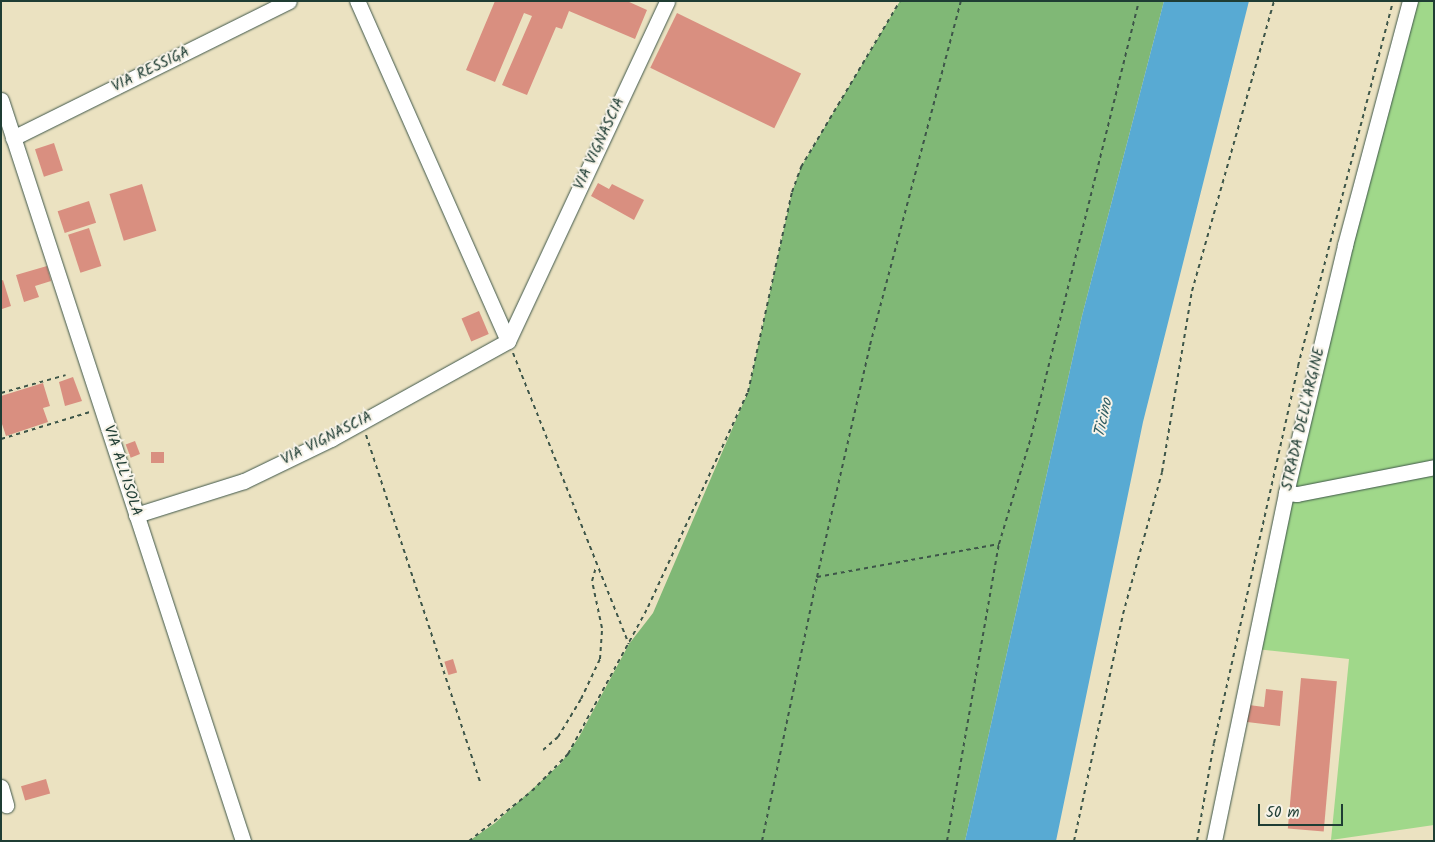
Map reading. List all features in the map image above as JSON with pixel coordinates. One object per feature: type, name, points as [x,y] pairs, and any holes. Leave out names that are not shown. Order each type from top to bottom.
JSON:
[{"type":"street","name":"VIA RESSIGA","points":[[13,138],[289,1]]},
{"type":"street","points":[[357,1],[508,340]]},
{"type":"street","name":"VIA VIGNASCIA","points":[[136,515],[244,481],[362,422],[508,340],[667,1]]},
{"type":"street","name":"STRADA DELL'ARGINE","points":[[1214,841],[1286,492],[1345,245],[1410,1]]},
{"type":"street","name":"VIA ALL'ISOLA","points":[[1,100],[243,841]]},
{"type":"street","points":[[1286,492],[1297,494],[1434,467]]},
{"type":"street","points":[[1,787],[6,805]]},
{"type":"path","points":[[469,841],[495,822],[561,763],[579,737],[628,644],[748,392],[788,208],[802,167],[900,1]]},
{"type":"path","points":[[762,841],[817,577],[870,345],[961,1]]},
{"type":"path","points":[[948,841],[999,544],[1031,437],[1139,1]]},
{"type":"path","points":[[1074,841],[1123,614],[1162,472],[1192,291],[1274,1]]},
{"type":"path","points":[[508,340],[628,644]]},
{"type":"path","points":[[1,393],[66,375]]},
{"type":"path","points":[[1,439],[102,410]]},
{"type":"path","points":[[362,422],[481,784]]},
{"type":"path","points":[[817,577],[999,544]]},
{"type":"path","points":[[542,750],[562,729],[600,659],[602,628],[592,581],[596,566]]},
{"type":"green space","points":[[900,1],[1164,1],[1082,316],[965,841],[469,841],[495,823],[561,763],[579,737],[629,644],[653,613],[748,392],[792,192],[801,167]]},
{"type":"green space","points":[[1416,1],[1434,1],[1434,462],[1294,489],[1346,250]]},
{"type":"green space","points":[[1434,472],[1434,825],[1331,840],[1349,659],[1256,649],[1291,499]]},
{"type":"water","name":"Ticino","points":[[1164,1],[1249,1],[1143,422],[1056,841],[965,841],[1082,316]]},
{"type":"building","points":[[495,1],[627,1],[647,10],[635,39],[569,11],[562,29],[556,27],[527,95],[502,85],[532,16],[524,13],[495,82],[466,70]]},
{"type":"building","points":[[677,13],[801,73],[774,128],[650,68]]},
{"type":"building","points":[[54,143],[63,171],[44,177],[35,149]]},
{"type":"building","points":[[598,183],[609,189],[612,184],[644,200],[634,220],[591,196]]},
{"type":"building","points":[[142,184],[156,231],[124,241],[109,194]]},
{"type":"building","points":[[89,201],[96,223],[65,233],[58,211]]},
{"type":"building","points":[[89,228],[101,266],[80,273],[68,235]]},
{"type":"building","points":[[47,266],[51,281],[35,286],[39,297],[24,302],[16,275]]},
{"type":"building","points":[[3,280],[11,306],[2,309],[1,281]]},
{"type":"building","points":[[479,311],[489,334],[471,341],[462,318]]},
{"type":"building","points":[[73,377],[82,401],[65,406],[59,382]]},
{"type":"building","points":[[43,383],[50,406],[43,408],[48,422],[6,436],[1,421],[1,396]]},
{"type":"building","points":[[135,441],[140,454],[131,458],[126,445]]},
{"type":"building","points":[[151,452],[164,452],[164,463],[151,463]]},
{"type":"building","points":[[453,659],[457,672],[448,675],[444,662]]},
{"type":"building","points":[[1301,678],[1337,681],[1324,832],[1288,828]]},
{"type":"building","points":[[1266,689],[1283,691],[1280,726],[1247,722],[1249,705],[1264,707]]},
{"type":"building","points":[[46,779],[50,793],[25,801],[21,786]]}]
